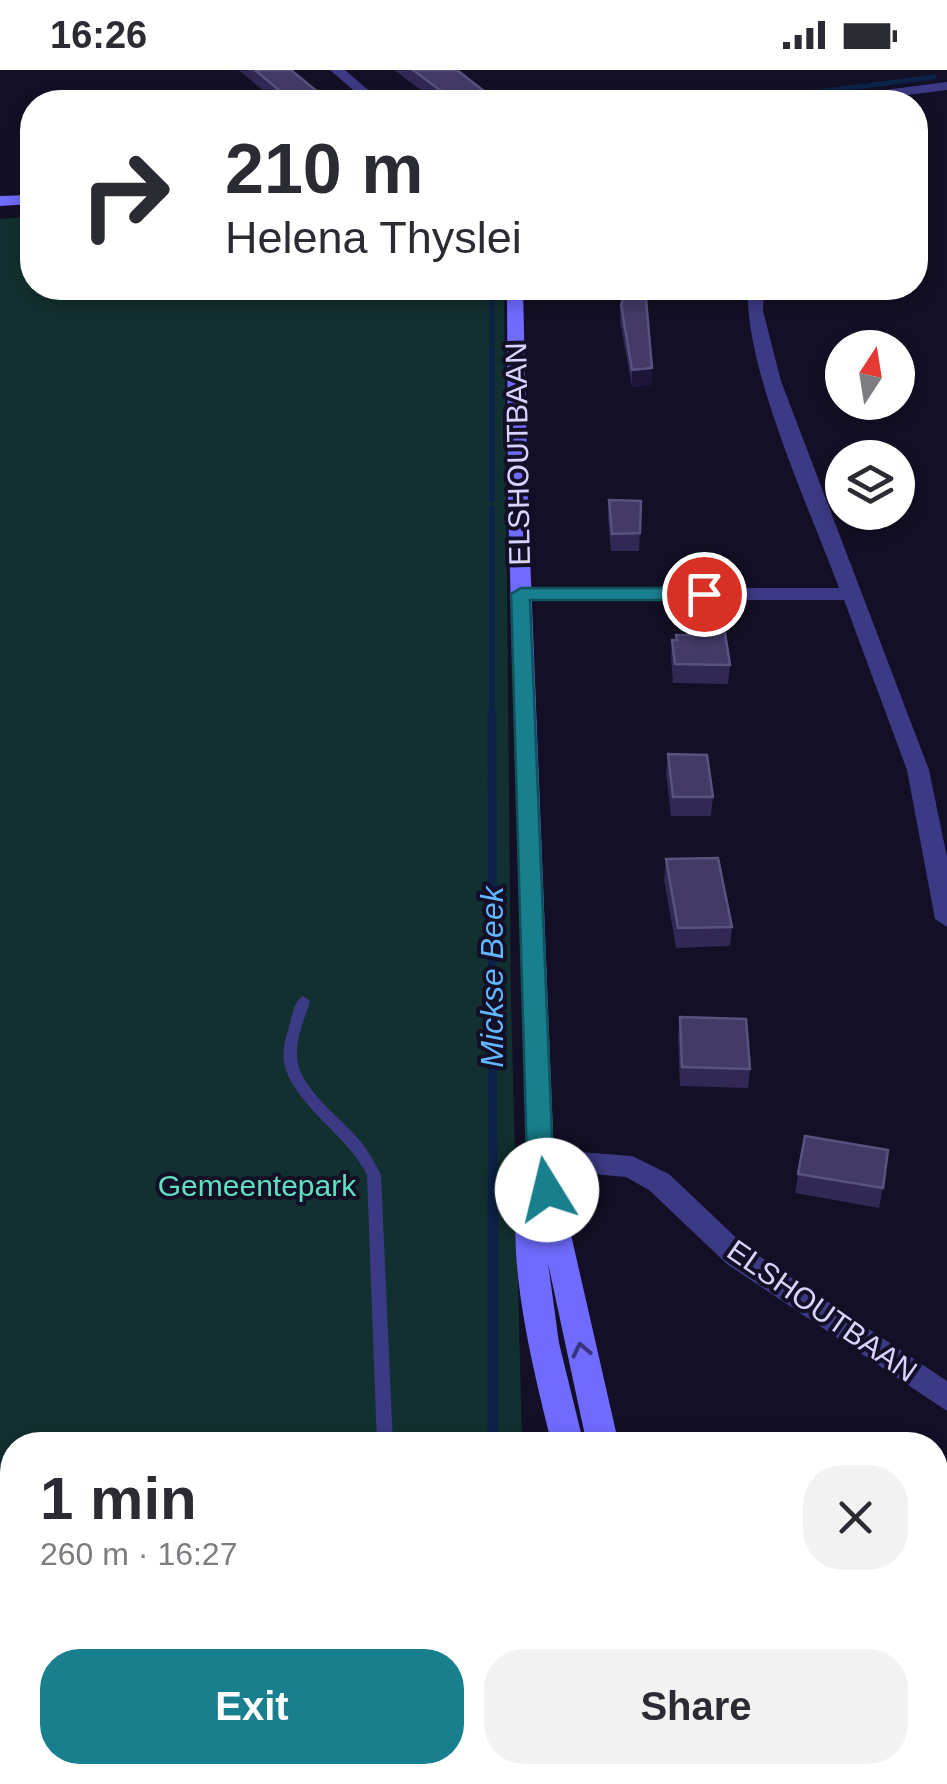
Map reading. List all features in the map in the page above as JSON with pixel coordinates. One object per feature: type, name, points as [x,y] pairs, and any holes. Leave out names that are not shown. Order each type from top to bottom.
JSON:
[{"type":"main road","name":"ELSHOUTBAAN","points":[[515,300],[540,1160],[600,1432]]},
{"type":"main road","name":"ELSHOUTBAAN","points":[[540,1160],[530,1212],[537,1296],[565,1432]]},
{"type":"street","points":[[336,70],[360,90]]},
{"type":"street","points":[[916,90],[947,86]]},
{"type":"street","points":[[755,300],[772,382],[918,770],[947,919]]},
{"type":"street","points":[[521,594],[850,594]]},
{"type":"street","name":"ELSHOUTBAAN","points":[[540,1160],[632,1167],[659,1182],[737,1256],[947,1398]]},
{"type":"lane","points":[[304,1000],[289,1058],[296,1077],[368,1157],[374,1175],[384,1432]]},
{"type":"green space","name":"Gemeentepark","points":[[20,218],[20,300],[504,300],[511,997],[522,1432],[0,1432],[0,219]]},
{"type":"building","points":[[255,70],[291,70],[315,90],[279,90]]},
{"type":"building","points":[[413,70],[457,70],[483,90],[440,90]]},
{"type":"building","points":[[623,300],[646,300],[652,368],[632,370]]},
{"type":"building","points":[[609,500],[641,501],[640,533],[612,534]]},
{"type":"building","points":[[698,620],[723,620],[730,665],[675,664],[672,640],[677,640],[676,635],[699,635]]},
{"type":"building","points":[[668,754],[707,755],[713,797],[673,797]]},
{"type":"building","points":[[718,858],[732,927],[678,928],[666,859]]},
{"type":"building","points":[[680,1017],[746,1019],[750,1069],[682,1067]]},
{"type":"building","points":[[805,1136],[888,1150],[883,1188],[798,1174]]},
{"type":"waterway","name":"Mickse Beek","points":[[833,90],[934,77]]},
{"type":"waterway","name":"Mickse Beek","points":[[492,300],[492,499]]},
{"type":"waterway","name":"Mickse Beek","points":[[492,508],[492,713]]},
{"type":"waterway","name":"Mickse Beek","points":[[492,713],[493,1183]]},
{"type":"waterway","name":"Mickse Beek","points":[[493,1183],[493,1432]]},
{"type":"route","points":[[547,1190],[540,1160],[521,594],[704,594]]}]
